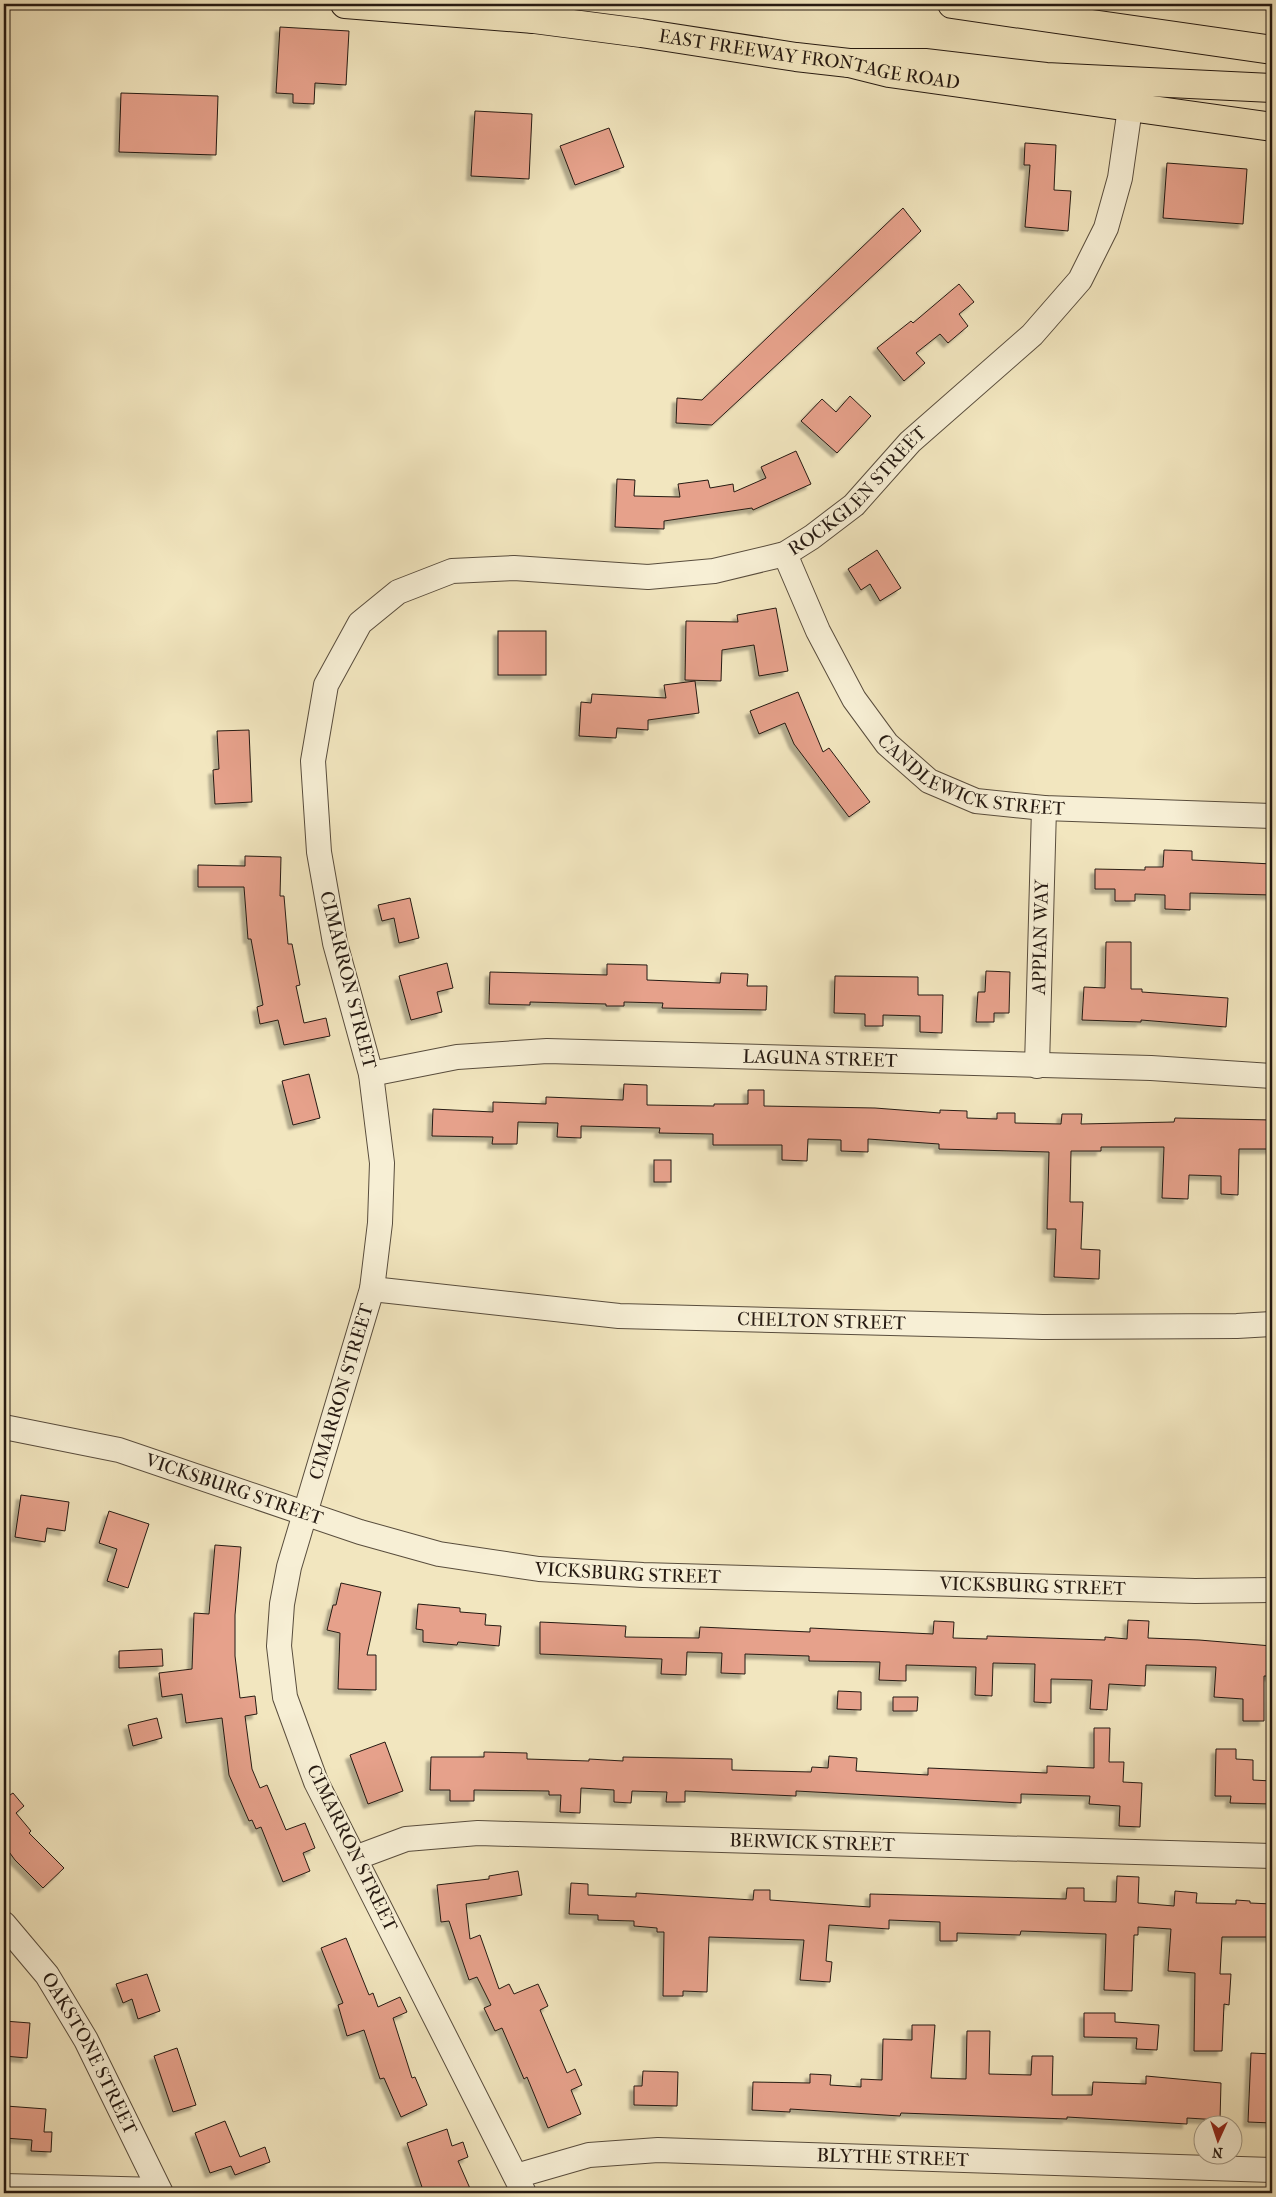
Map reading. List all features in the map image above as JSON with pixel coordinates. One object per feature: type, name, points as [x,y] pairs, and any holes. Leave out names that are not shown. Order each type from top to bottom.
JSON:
[{"type":"main road","name":"EAST FREEWAY FRONTAGE ROAD","points":[[345,4],[534,19],[849,63],[889,73],[1128,120],[1272,128]]},
{"type":"main road","points":[[457,4],[534,19]]},
{"type":"main road","points":[[952,4],[1272,50]]},
{"type":"main road","points":[[849,63],[926,63],[1046,77],[1272,88]]},
{"type":"street","name":"ROCKGLEN STREET","points":[[422,582],[452,571],[514,568],[648,577],[714,570],[785,554],[812,537],[854,504],[910,442],[1032,335],[1080,280],[1106,228],[1120,178],[1128,120]]},
{"type":"street","name":"CANDLEWICK STREET","points":[[785,554],[818,631],[854,699],[887,744],[928,782],[976,801],[1044,808],[1272,816]]},
{"type":"street","name":"CIMARRON STREET","points":[[422,582],[398,592],[360,623],[326,685],[312,761],[318,852],[335,943],[371,1074],[382,1163],[380,1223],[372,1290],[289,1567],[282,1604],[279,1646],[285,1697],[316,1782],[520,2184]]},
{"type":"street","name":"APPIAN WAY","points":[[1037,1066],[1044,808]]},
{"type":"street","name":"LAGUNA STREET","points":[[371,1074],[457,1057],[547,1051],[1151,1068],[1272,1076]]},
{"type":"street","name":"CHELTON STREET","points":[[372,1290],[619,1316],[1043,1327],[1237,1326],[1272,1324]]},
{"type":"street","name":"VICKSBURG STREET","points":[[4,1426],[119,1450],[360,1532],[438,1554],[538,1569],[652,1576],[1195,1591],[1272,1590]]},
{"type":"street","name":"BERWICK STREET","points":[[355,1858],[406,1839],[478,1832],[1272,1856]]},
{"type":"street","name":"OAKSTONE STREET","points":[[4,1924],[47,1975],[86,2040],[160,2192]]},
{"type":"street","name":"BLYTHE STREET","points":[[520,2184],[589,2154],[658,2150],[1272,2170]]},
{"type":"street","points":[[4,2186],[160,2192]]},
{"type":"building","points":[[280,27],[349,31],[346,85],[315,83],[314,104],[293,103],[293,94],[276,93]]},
{"type":"building","points":[[121,93],[218,96],[216,155],[119,152]]},
{"type":"building","points":[[475,111],[532,114],[529,179],[471,176]]},
{"type":"building","points":[[609,128],[624,167],[575,185],[560,146]]},
{"type":"building","points":[[1025,143],[1056,145],[1054,190],[1071,191],[1068,231],[1025,227],[1030,165],[1024,165]]},
{"type":"building","points":[[1167,163],[1247,169],[1243,224],[1163,218]]},
{"type":"building","points":[[903,208],[921,231],[712,425],[676,423],[677,398],[702,400]]},
{"type":"building","points":[[959,284],[974,302],[959,314],[968,326],[948,343],[940,334],[916,353],[925,363],[904,381],[877,348],[911,321],[913,323]]},
{"type":"building","points":[[850,396],[871,416],[837,453],[801,421],[822,399],[836,412]]},
{"type":"building","points":[[796,451],[811,484],[753,510],[752,508],[664,521],[664,529],[615,527],[617,479],[635,480],[634,496],[680,497],[678,484],[708,480],[710,488],[733,484],[734,492],[766,478],[761,467]]},
{"type":"building","points":[[877,550],[901,588],[880,601],[870,584],[861,590],[848,569]]},
{"type":"building","points":[[776,608],[788,671],[759,676],[754,645],[722,650],[721,681],[685,680],[686,621],[738,622],[737,615]]},
{"type":"building","points":[[498,631],[546,631],[546,675],[498,675]]},
{"type":"building","points":[[695,681],[699,713],[648,720],[648,730],[617,728],[616,738],[579,736],[581,702],[591,703],[592,694],[666,698],[664,685]]},
{"type":"building","points":[[798,692],[823,752],[829,748],[870,802],[849,817],[794,744],[785,723],[759,734],[750,711]]},
{"type":"building","points":[[249,730],[252,802],[215,804],[213,770],[219,769],[217,731]]},
{"type":"building","points":[[1164,850],[1192,851],[1192,860],[1272,864],[1272,895],[1190,893],[1190,910],[1165,909],[1165,895],[1135,894],[1135,901],[1115,901],[1115,889],[1095,889],[1095,869],[1145,870],[1145,867],[1163,867]]},
{"type":"building","points":[[245,856],[281,857],[280,896],[284,896],[288,944],[292,944],[300,985],[296,986],[304,1023],[326,1018],[330,1036],[284,1045],[278,1020],[260,1024],[257,1007],[263,1005],[251,939],[248,939],[244,887],[198,887],[198,865],[245,866]]},
{"type":"building","points":[[410,898],[419,938],[399,943],[394,918],[382,921],[378,905]]},
{"type":"building","points":[[1106,942],[1131,942],[1131,989],[1142,989],[1142,992],[1228,998],[1226,1027],[1141,1020],[1141,1022],[1082,1020],[1084,987],[1105,988]]},
{"type":"building","points":[[447,963],[453,988],[437,992],[442,1012],[411,1020],[399,976]]},
{"type":"building","points":[[607,964],[647,965],[647,980],[720,983],[721,973],[748,974],[747,986],[767,986],[766,1010],[662,1008],[663,1003],[624,1002],[624,1006],[530,1002],[530,1005],[489,1004],[490,972],[607,975]]},
{"type":"building","points":[[986,971],[1010,972],[1009,1013],[994,1013],[994,1022],[976,1022],[978,992],[985,992]]},
{"type":"building","points":[[835,976],[918,977],[918,995],[943,995],[942,1033],[920,1032],[920,1016],[883,1015],[883,1026],[865,1026],[865,1014],[834,1013]]},
{"type":"building","points":[[309,1074],[320,1118],[293,1125],[282,1081]]},
{"type":"building","points":[[624,1084],[647,1085],[647,1105],[714,1106],[714,1104],[748,1104],[748,1090],[764,1090],[764,1106],[875,1108],[940,1113],[940,1110],[967,1111],[967,1118],[997,1119],[997,1113],[1015,1113],[1015,1123],[1061,1124],[1062,1114],[1082,1114],[1081,1124],[1174,1122],[1175,1118],[1272,1120],[1272,1149],[1239,1149],[1238,1195],[1221,1194],[1221,1176],[1189,1175],[1188,1199],[1162,1198],[1164,1147],[1101,1147],[1101,1151],[1071,1151],[1070,1202],[1083,1202],[1081,1249],[1100,1250],[1099,1279],[1054,1277],[1056,1229],[1047,1229],[1049,1152],[939,1149],[939,1144],[868,1139],[868,1152],[841,1151],[841,1140],[808,1139],[807,1161],[782,1160],[782,1145],[713,1145],[713,1134],[659,1133],[660,1128],[581,1126],[581,1138],[557,1137],[558,1123],[518,1122],[517,1144],[492,1144],[493,1137],[432,1136],[433,1109],[493,1112],[493,1102],[546,1104],[546,1097],[623,1100]]},
{"type":"building","points":[[654,1160],[671,1160],[671,1182],[654,1182]]},
{"type":"building","points":[[21,1495],[69,1502],[65,1531],[47,1528],[45,1542],[15,1537]]},
{"type":"building","points":[[109,1511],[149,1524],[128,1588],[107,1581],[117,1549],[99,1543]]},
{"type":"building","points":[[215,1545],[241,1547],[235,1615],[235,1656],[240,1698],[255,1696],[257,1714],[245,1716],[252,1769],[260,1788],[267,1785],[286,1830],[305,1823],[315,1848],[303,1853],[310,1871],[283,1882],[261,1827],[256,1829],[252,1820],[249,1821],[229,1775],[222,1718],[186,1723],[182,1694],[162,1697],[159,1673],[192,1669],[194,1613],[209,1614]]},
{"type":"building","points":[[341,1583],[381,1592],[367,1655],[376,1655],[376,1690],[338,1689],[340,1633],[327,1630]]},
{"type":"building","points":[[418,1604],[460,1608],[460,1612],[486,1614],[485,1625],[501,1626],[499,1646],[458,1642],[457,1645],[423,1642],[423,1630],[416,1629]]},
{"type":"building","points":[[1128,1620],[1149,1621],[1148,1638],[1272,1646],[1272,1676],[1264,1676],[1264,1721],[1243,1721],[1243,1699],[1214,1697],[1216,1667],[1146,1665],[1145,1686],[1109,1684],[1107,1710],[1090,1709],[1092,1680],[1051,1679],[1051,1703],[1034,1702],[1035,1664],[993,1663],[992,1696],[975,1695],[976,1667],[906,1665],[906,1681],[879,1680],[880,1662],[809,1661],[809,1656],[745,1654],[745,1674],[721,1673],[722,1653],[687,1652],[686,1675],[661,1674],[662,1659],[540,1654],[540,1622],[626,1626],[625,1637],[699,1638],[700,1627],[810,1632],[810,1628],[933,1634],[934,1621],[954,1622],[953,1638],[987,1639],[987,1636],[1105,1640],[1105,1637],[1127,1639]]},
{"type":"building","points":[[162,1649],[163,1666],[119,1668],[119,1651]]},
{"type":"building","points":[[838,1691],[861,1692],[861,1710],[837,1709]]},
{"type":"building","points":[[893,1697],[918,1697],[917,1711],[893,1711]]},
{"type":"building","points":[[157,1718],[162,1738],[133,1746],[128,1725]]},
{"type":"building","points":[[1094,1728],[1110,1728],[1109,1762],[1124,1762],[1123,1782],[1142,1783],[1140,1827],[1119,1826],[1120,1806],[1089,1804],[1090,1796],[1021,1794],[1021,1803],[796,1791],[796,1796],[685,1791],[685,1802],[666,1802],[667,1792],[632,1791],[631,1803],[614,1802],[614,1790],[581,1788],[580,1813],[560,1812],[561,1795],[549,1795],[549,1791],[474,1790],[474,1801],[450,1801],[450,1790],[430,1790],[431,1757],[484,1757],[484,1752],[527,1753],[527,1759],[589,1761],[589,1759],[623,1761],[623,1757],[732,1759],[732,1770],[811,1772],[812,1767],[828,1768],[829,1756],[857,1758],[856,1771],[928,1775],[928,1768],[1047,1773],[1047,1766],[1094,1768]]},
{"type":"building","points":[[385,1742],[403,1791],[368,1804],[350,1755]]},
{"type":"building","points":[[1216,1749],[1236,1749],[1236,1759],[1253,1760],[1253,1780],[1272,1781],[1272,1804],[1230,1803],[1231,1796],[1215,1796]]},
{"type":"building","points":[[13,1793],[24,1806],[16,1813],[31,1831],[29,1833],[64,1868],[43,1888],[15,1860],[4,1845],[4,1799]]},
{"type":"building","points":[[518,1871],[522,1895],[466,1904],[470,1939],[480,1935],[499,1989],[509,1984],[514,1994],[538,1984],[548,2006],[540,2010],[567,2073],[575,2069],[582,2085],[571,2090],[581,2114],[548,2128],[527,2077],[524,2079],[502,2028],[495,2031],[484,2008],[491,2005],[477,1977],[469,1980],[449,1921],[441,1922],[437,1885],[489,1879],[489,1876]]},
{"type":"building","points":[[1117,1876],[1139,1877],[1138,1903],[1174,1906],[1175,1891],[1197,1893],[1196,1903],[1236,1904],[1236,1900],[1272,1904],[1272,1937],[1222,1937],[1220,1974],[1231,1974],[1229,2005],[1224,2004],[1222,2051],[1194,2051],[1195,1973],[1168,1971],[1171,1929],[1138,1927],[1138,1935],[1134,1935],[1132,1991],[1104,1990],[1106,1934],[1021,1931],[1020,1935],[957,1933],[957,1941],[940,1941],[940,1922],[889,1920],[889,1929],[829,1925],[826,1961],[832,1962],[830,1982],[800,1980],[804,1940],[709,1937],[707,1992],[683,1991],[683,1996],[663,1996],[664,1932],[657,1932],[657,1928],[634,1926],[634,1921],[598,1920],[598,1915],[569,1914],[571,1883],[588,1884],[588,1895],[636,1897],[636,1893],[753,1900],[754,1890],[770,1890],[770,1900],[870,1907],[870,1894],[1066,1899],[1067,1888],[1084,1888],[1084,1901],[1116,1902]]},
{"type":"building","points":[[346,1938],[369,1995],[373,1993],[378,2007],[400,1997],[407,2012],[393,2018],[412,2078],[415,2077],[427,2105],[401,2117],[384,2078],[380,2079],[364,2030],[347,2036],[338,2005],[343,2003],[321,1948]]},
{"type":"building","points":[[147,1974],[160,2011],[138,2019],[132,1999],[123,2003],[116,1984]]},
{"type":"building","points":[[1084,2013],[1115,2013],[1115,2022],[1159,2025],[1157,2050],[1136,2049],[1137,2038],[1084,2037]]},
{"type":"building","points":[[4,2021],[30,2023],[27,2058],[4,2056]]},
{"type":"building","points":[[912,2025],[935,2025],[931,2078],[966,2079],[967,2031],[990,2031],[989,2074],[1031,2075],[1032,2056],[1053,2056],[1052,2095],[1092,2095],[1093,2082],[1146,2084],[1146,2076],[1221,2083],[1220,2114],[1194,2114],[1194,2118],[1187,2118],[1187,2124],[1067,2117],[1067,2119],[901,2113],[900,2116],[790,2109],[790,2112],[752,2110],[753,2082],[810,2083],[810,2074],[831,2075],[830,2085],[861,2087],[861,2079],[882,2080],[883,2039],[912,2040]]},
{"type":"building","points":[[177,2048],[196,2105],[173,2112],[154,2056]]},
{"type":"building","points":[[1251,2053],[1272,2054],[1272,2123],[1248,2122]]},
{"type":"building","points":[[643,2071],[678,2072],[677,2106],[634,2105],[634,2086],[642,2086]]},
{"type":"building","points":[[6,2106],[46,2109],[44,2132],[52,2132],[51,2152],[31,2151],[32,2140],[4,2138]]},
{"type":"building","points":[[225,2121],[240,2157],[265,2147],[270,2162],[235,2175],[231,2166],[210,2173],[195,2133]]},
{"type":"building","points":[[447,2129],[452,2146],[463,2142],[468,2157],[458,2161],[472,2193],[424,2193],[407,2143]]}]
